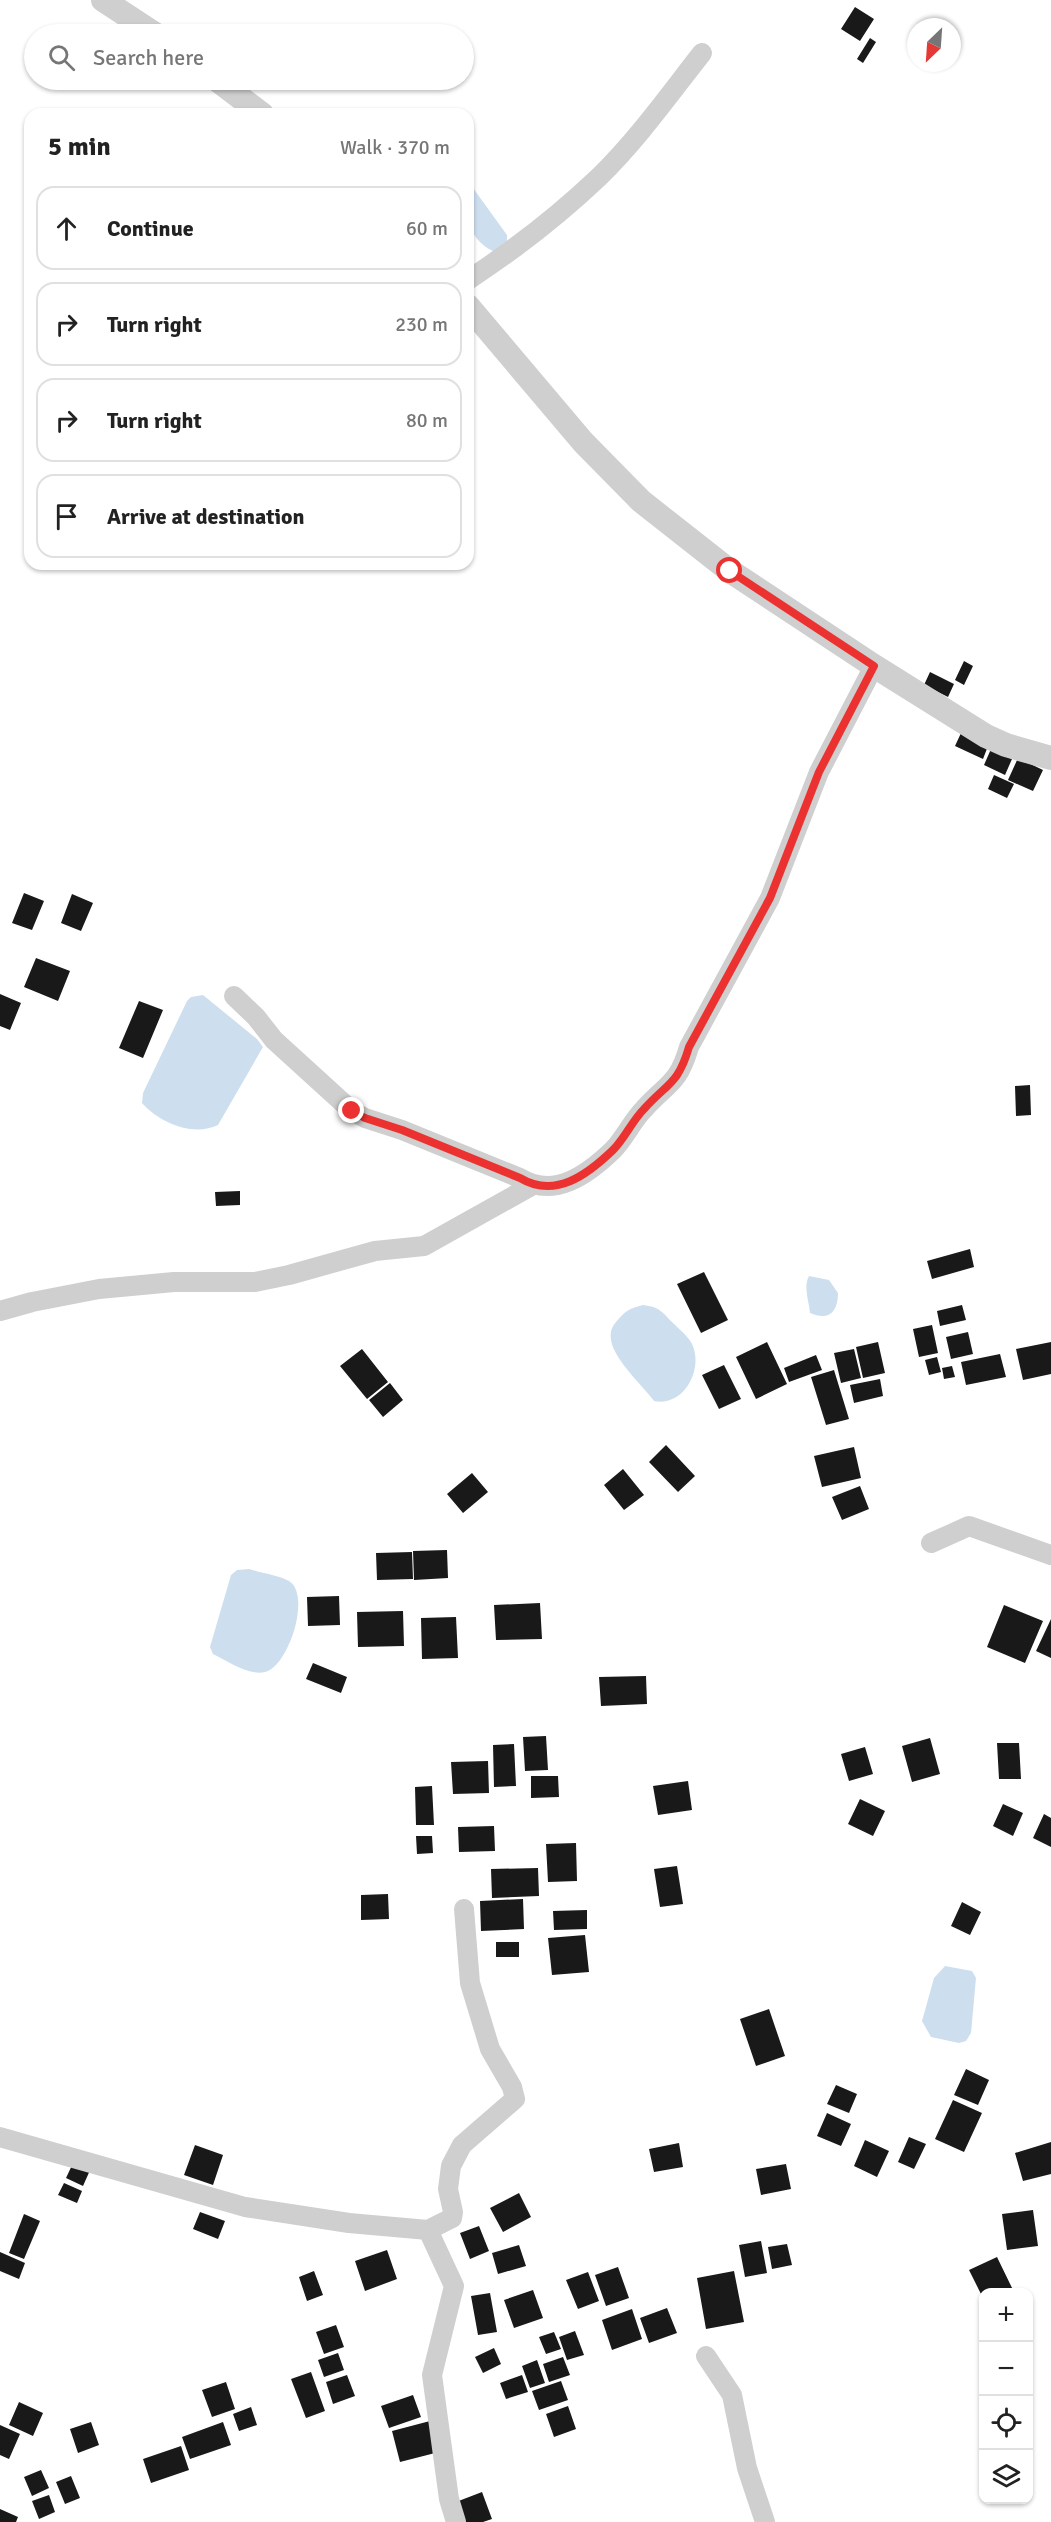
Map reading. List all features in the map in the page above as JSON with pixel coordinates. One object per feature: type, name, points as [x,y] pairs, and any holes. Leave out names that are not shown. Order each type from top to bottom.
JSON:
[{"type":"street","points":[[103,0],[140,24]]},
{"type":"street","points":[[474,276],[501,259],[599,177],[652,117],[702,53]]},
{"type":"street","points":[[230,90],[254,108]]},
{"type":"street","points":[[474,313],[583,442],[641,501],[730,571],[874,666],[986,736],[1006,745],[1051,758]]},
{"type":"street","points":[[234,996],[256,1017],[274,1040],[352,1111],[365,1118],[402,1130],[532,1185],[549,1188],[576,1179],[614,1149],[644,1109],[675,1080],[683,1068],[689,1047],[770,898],[819,772],[874,666]]},
{"type":"street","points":[[0,1311],[99,1288],[174,1282],[255,1282],[375,1251],[424,1246],[532,1185]]},
{"type":"street","points":[[931,1543],[969,1526],[1051,1555]]},
{"type":"street","points":[[0,2137],[245,2207],[349,2223],[429,2230],[452,2218],[453,2212],[448,2189],[451,2166],[462,2145],[514,2099],[512,2087],[490,2049],[470,1983],[464,1909]]},
{"type":"street","points":[[429,2230],[454,2286],[432,2374],[449,2499],[456,2522]]},
{"type":"street","points":[[706,2356],[732,2395],[747,2468],[765,2522]]},
{"type":"water","points":[[474,189],[507,235],[507,242],[497,253],[478,240],[474,234]]},
{"type":"water","points":[[203,995],[257,1039],[263,1047],[218,1125],[188,1129],[167,1122],[149,1110],[142,1103],[143,1093],[187,1001],[191,997]]},
{"type":"water","points":[[809,1276],[829,1280],[838,1293],[836,1306],[831,1314],[822,1316],[810,1313],[806,1289]]},
{"type":"water","points":[[643,1305],[653,1307],[663,1313],[688,1338],[695,1354],[693,1375],[689,1384],[674,1398],[665,1401],[654,1401],[622,1363],[611,1341],[611,1331],[619,1318],[628,1310]]},
{"type":"water","points":[[249,1569],[289,1581],[296,1589],[298,1600],[298,1615],[294,1630],[282,1658],[274,1667],[258,1673],[238,1667],[213,1654],[210,1647],[231,1575],[237,1570]]},
{"type":"water","points":[[945,1966],[972,1971],[976,1978],[971,2033],[966,2041],[959,2043],[931,2037],[922,2021],[934,1978]]},
{"type":"building","points":[[855,7],[874,19],[860,41],[841,29]]},
{"type":"building","points":[[870,38],[876,42],[863,63],[857,59]]},
{"type":"building","points":[[964,661],[973,666],[964,685],[955,680]]},
{"type":"building","points":[[930,672],[954,684],[948,697],[924,685]]},
{"type":"building","points":[[961,733],[988,746],[983,759],[955,746]]},
{"type":"building","points":[[991,749],[1012,759],[1005,775],[984,765]]},
{"type":"building","points":[[1018,758],[1043,770],[1033,791],[1008,780]]},
{"type":"building","points":[[994,775],[1014,784],[1007,798],[988,789]]},
{"type":"building","points":[[24,893],[44,901],[32,930],[12,923]]},
{"type":"building","points":[[72,894],[93,903],[81,931],[61,923]]},
{"type":"building","points":[[36,958],[70,971],[58,1001],[24,987]]},
{"type":"building","points":[[0,994],[21,1003],[10,1030],[0,1026]]},
{"type":"building","points":[[139,1001],[163,1010],[143,1058],[119,1048]]},
{"type":"building","points":[[1030,1085],[1031,1115],[1016,1116],[1015,1086]]},
{"type":"building","points":[[240,1191],[240,1205],[216,1206],[215,1192]]},
{"type":"building","points":[[970,1249],[974,1267],[932,1279],[927,1261]]},
{"type":"building","points":[[704,1272],[728,1320],[701,1333],[677,1284]]},
{"type":"building","points":[[962,1305],[966,1320],[940,1326],[937,1311]]},
{"type":"building","points":[[932,1325],[938,1353],[919,1357],[913,1329]]},
{"type":"building","points":[[968,1332],[973,1354],[951,1359],[946,1337]]},
{"type":"building","points":[[767,1342],[787,1384],[756,1399],[736,1357]]},
{"type":"building","points":[[878,1342],[885,1373],[863,1378],[856,1347]]},
{"type":"building","points":[[1051,1342],[1051,1374],[1023,1380],[1016,1349]]},
{"type":"building","points":[[362,1349],[388,1382],[367,1399],[340,1366]]},
{"type":"building","points":[[854,1349],[861,1378],[841,1383],[834,1353]]},
{"type":"building","points":[[1000,1354],[1006,1377],[966,1385],[961,1362]]},
{"type":"building","points":[[816,1355],[822,1370],[789,1382],[784,1368]]},
{"type":"building","points":[[937,1357],[941,1372],[929,1375],[925,1360]]},
{"type":"building","points":[[724,1365],[741,1399],[719,1409],[702,1375]]},
{"type":"building","points":[[952,1366],[955,1377],[944,1379],[942,1368]]},
{"type":"building","points":[[834,1370],[849,1419],[826,1425],[811,1377]]},
{"type":"building","points":[[880,1379],[883,1396],[854,1403],[850,1385]]},
{"type":"building","points":[[390,1383],[403,1400],[383,1417],[369,1400]]},
{"type":"building","points":[[666,1445],[695,1476],[678,1492],[649,1462]]},
{"type":"building","points":[[854,1447],[861,1478],[822,1487],[814,1456]]},
{"type":"building","points":[[623,1469],[644,1495],[624,1510],[604,1485]]},
{"type":"building","points":[[472,1473],[488,1492],[463,1513],[447,1494]]},
{"type":"building","points":[[860,1486],[869,1509],[842,1520],[832,1497]]},
{"type":"building","points":[[447,1550],[448,1578],[414,1580],[413,1551]]},
{"type":"building","points":[[412,1552],[413,1579],[377,1580],[376,1553]]},
{"type":"building","points":[[339,1596],[340,1625],[308,1626],[307,1597]]},
{"type":"building","points":[[540,1603],[542,1639],[496,1640],[494,1605]]},
{"type":"building","points":[[1004,1605],[1043,1621],[1025,1663],[987,1647]]},
{"type":"building","points":[[403,1611],[404,1646],[358,1647],[357,1612]]},
{"type":"building","points":[[456,1617],[458,1658],[422,1659],[421,1618]]},
{"type":"building","points":[[1051,1619],[1051,1658],[1036,1651]]},
{"type":"building","points":[[313,1663],[347,1677],[341,1693],[306,1679]]},
{"type":"building","points":[[646,1676],[647,1704],[601,1706],[599,1677]]},
{"type":"building","points":[[546,1736],[548,1770],[525,1771],[523,1737]]},
{"type":"building","points":[[930,1738],[940,1774],[912,1782],[902,1746]]},
{"type":"building","points":[[997,1743],[1019,1743],[1021,1779],[999,1779]]},
{"type":"building","points":[[514,1744],[516,1786],[494,1787],[493,1745]]},
{"type":"building","points":[[865,1747],[873,1774],[849,1781],[841,1754]]},
{"type":"building","points":[[488,1761],[489,1793],[453,1794],[451,1762]]},
{"type":"building","points":[[531,1776],[558,1776],[559,1797],[531,1798]]},
{"type":"building","points":[[688,1781],[692,1810],[658,1815],[653,1786]]},
{"type":"building","points":[[432,1786],[434,1825],[416,1825],[415,1787]]},
{"type":"building","points":[[860,1799],[885,1811],[873,1836],[848,1824]]},
{"type":"building","points":[[1003,1804],[1023,1813],[1013,1836],[993,1826]]},
{"type":"building","points":[[1044,1814],[1051,1818],[1051,1847],[1033,1838]]},
{"type":"building","points":[[494,1826],[495,1851],[459,1852],[458,1827]]},
{"type":"building","points":[[416,1836],[432,1836],[433,1853],[417,1854]]},
{"type":"building","points":[[576,1843],[577,1881],[548,1882],[546,1844]]},
{"type":"building","points":[[677,1866],[683,1904],[660,1907],[654,1869]]},
{"type":"building","points":[[538,1868],[539,1896],[492,1898],[491,1869]]},
{"type":"building","points":[[388,1894],[389,1919],[361,1920],[361,1895]]},
{"type":"building","points":[[523,1899],[524,1929],[481,1931],[480,1901]]},
{"type":"building","points":[[962,1902],[981,1912],[970,1935],[951,1926]]},
{"type":"building","points":[[587,1910],[587,1929],[554,1930],[553,1911]]},
{"type":"building","points":[[585,1935],[589,1972],[552,1975],[548,1938]]},
{"type":"building","points":[[496,1942],[519,1942],[519,1957],[496,1957]]},
{"type":"building","points":[[769,2009],[785,2056],[756,2066],[740,2019]]},
{"type":"building","points":[[966,2069],[989,2080],[978,2105],[954,2095]]},
{"type":"building","points":[[836,2085],[857,2094],[849,2113],[827,2104]]},
{"type":"building","points":[[953,2100],[982,2113],[964,2152],[935,2139]]},
{"type":"building","points":[[827,2113],[851,2124],[841,2146],[817,2136]]},
{"type":"building","points":[[909,2137],[926,2144],[914,2169],[898,2162]]},
{"type":"building","points":[[865,2140],[889,2151],[877,2177],[854,2166]]},
{"type":"building","points":[[1051,2142],[1051,2174],[1023,2181],[1015,2153]]},
{"type":"building","points":[[679,2143],[683,2167],[654,2172],[649,2149]]},
{"type":"building","points":[[195,2145],[223,2155],[213,2185],[184,2175]]},
{"type":"building","points":[[74,2161],[91,2168],[83,2186],[66,2178]]},
{"type":"building","points":[[786,2164],[791,2189],[761,2195],[756,2169]]},
{"type":"building","points":[[64,2183],[82,2191],[77,2203],[58,2195]]},
{"type":"building","points":[[519,2193],[531,2217],[503,2232],[490,2208]]},
{"type":"building","points":[[1033,2210],[1038,2246],[1007,2250],[1002,2214]]},
{"type":"building","points":[[200,2212],[225,2221],[218,2239],[193,2229]]},
{"type":"building","points":[[24,2214],[40,2221],[24,2259],[9,2253]]},
{"type":"building","points":[[479,2226],[489,2251],[470,2259],[460,2233]]},
{"type":"building","points":[[761,2241],[767,2273],[745,2277],[739,2245]]},
{"type":"building","points":[[787,2244],[792,2265],[772,2269],[768,2247]]},
{"type":"building","points":[[519,2245],[526,2266],[498,2274],[492,2253]]},
{"type":"building","points":[[387,2250],[397,2279],[365,2291],[355,2261]]},
{"type":"building","points":[[0,2252],[25,2263],[19,2279],[0,2271]]},
{"type":"building","points":[[997,2257],[1012,2288],[979,2288],[979,2290],[969,2270]]},
{"type":"building","points":[[618,2267],[629,2298],[606,2306],[595,2275]]},
{"type":"building","points":[[314,2271],[323,2295],[307,2301],[299,2277]]},
{"type":"building","points":[[734,2271],[744,2322],[706,2329],[697,2278]]},
{"type":"building","points":[[588,2272],[599,2301],[578,2309],[566,2280]]},
{"type":"building","points":[[533,2290],[543,2318],[514,2328],[504,2300]]},
{"type":"building","points":[[490,2293],[497,2332],[478,2335],[471,2296]]},
{"type":"building","points":[[667,2308],[677,2333],[649,2343],[640,2318]]},
{"type":"building","points":[[632,2309],[642,2339],[612,2350],[602,2320]]},
{"type":"building","points":[[336,2325],[344,2347],[324,2354],[316,2332]]},
{"type":"building","points":[[575,2331],[584,2355],[567,2360],[559,2337]]},
{"type":"building","points":[[554,2332],[561,2349],[546,2354],[539,2337]]},
{"type":"building","points":[[494,2348],[501,2364],[483,2373],[475,2357]]},
{"type":"building","points":[[338,2353],[344,2370],[324,2377],[318,2360]]},
{"type":"building","points":[[563,2357],[570,2375],[549,2382],[543,2364]]},
{"type":"building","points":[[537,2360],[545,2383],[530,2388],[522,2366]]},
{"type":"building","points":[[311,2372],[325,2411],[306,2418],[291,2379]]},
{"type":"building","points":[[347,2375],[355,2396],[333,2404],[326,2382]]},
{"type":"building","points":[[522,2375],[528,2392],[506,2399],[500,2383]]},
{"type":"building","points":[[561,2381],[568,2400],[539,2410],[532,2391]]},
{"type":"building","points":[[226,2382],[235,2409],[212,2417],[202,2390]]},
{"type":"building","points":[[413,2395],[421,2417],[389,2428],[381,2406]]},
{"type":"building","points":[[19,2402],[43,2413],[33,2436],[9,2425]]},
{"type":"building","points":[[568,2406],[576,2429],[554,2437],[546,2414]]},
{"type":"building","points":[[251,2407],[257,2425],[239,2431],[233,2414]]},
{"type":"building","points":[[430,2421],[439,2452],[400,2462],[392,2431]]},
{"type":"building","points":[[91,2422],[99,2445],[78,2453],[70,2429]]},
{"type":"building","points":[[223,2422],[231,2445],[190,2459],[182,2437]]},
{"type":"building","points":[[0,2425],[20,2434],[9,2459],[0,2455]]},
{"type":"building","points":[[181,2446],[189,2470],[151,2483],[143,2459]]},
{"type":"building","points":[[41,2470],[49,2488],[32,2496],[24,2477]]},
{"type":"building","points":[[71,2476],[80,2498],[65,2504],[56,2482]]},
{"type":"building","points":[[482,2492],[492,2519],[483,2522],[463,2522],[456,2502]]},
{"type":"building","points":[[49,2495],[55,2512],[39,2519],[32,2501]]},
{"type":"building","points":[[0,2509],[18,2517],[16,2522],[0,2522]]},
{"type":"route","points":[[352,1111],[520,1178],[532,1185],[549,1188],[576,1179],[614,1149],[644,1109],[675,1080],[683,1068],[689,1047],[770,898],[819,772],[874,666],[730,571]]}]
